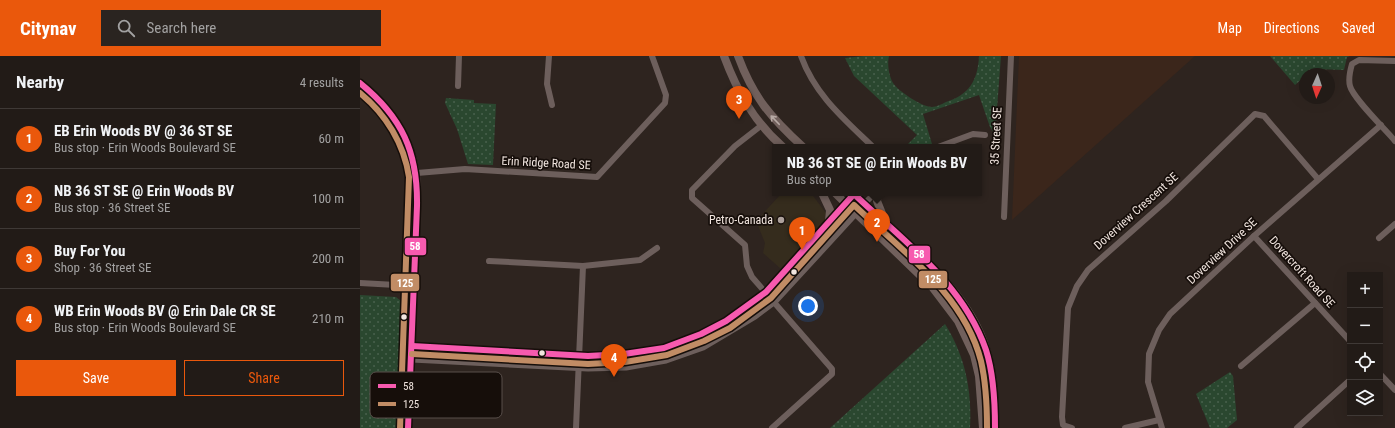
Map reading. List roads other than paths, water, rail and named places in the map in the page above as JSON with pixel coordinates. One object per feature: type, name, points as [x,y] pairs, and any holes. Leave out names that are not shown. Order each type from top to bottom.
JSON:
[{"type":"main road","points":[[724,56],[733,80],[744,102],[762,126],[780,144]]},
{"type":"main road","points":[[738,56],[755,94],[772,117],[800,144]]},
{"type":"main road","points":[[823,196],[830,210],[829,221]]},
{"type":"main road","points":[[838,196],[933,288],[958,321],[969,342],[977,369],[983,428]]},
{"type":"main road","points":[[857,196],[886,222],[956,294],[980,334],[986,350],[992,376],[995,403],[995,428]]},
{"type":"main road","points":[[876,196],[886,222]]},
{"type":"street","points":[[458,86],[459,56]]},
{"type":"street","points":[[549,56],[547,84],[552,104]]},
{"type":"street","name":"Erin Ridge Road SE","points":[[417,173],[465,169],[597,177],[665,103],[666,95],[652,56]]},
{"type":"street","points":[[802,56],[816,87],[832,108],[870,144]]},
{"type":"street","name":"35 Street SE","points":[[1004,217],[1011,56]]},
{"type":"street","points":[[1395,62],[1359,60],[1352,64],[1350,74],[1350,86],[1356,98],[1395,141]]},
{"type":"street","points":[[360,83],[379,100],[401,128],[410,148],[417,173],[411,372]]},
{"type":"street","name":"Doverview Crescent SE","points":[[1072,428],[1063,425],[1062,417],[1068,308],[1077,286],[1088,270],[1166,200],[1255,114],[1264,116],[1318,179]]},
{"type":"street","name":"Doverview Drive SE","points":[[1162,428],[1148,382],[1149,354],[1159,330],[1170,314],[1254,236],[1381,125]]},
{"type":"street","points":[[762,126],[735,146],[692,190],[692,198],[745,245],[747,266],[752,277],[775,301],[832,369],[832,374],[772,428]]},
{"type":"street","points":[[946,144],[973,134],[985,136]]},
{"type":"street","points":[[412,346],[578,355],[624,354],[664,348],[701,334],[726,321],[766,292],[852,196]]},
{"type":"street","points":[[412,359],[577,368],[626,367],[666,360],[703,347],[755,316],[775,301],[873,196]]},
{"type":"street","points":[[1379,238],[1395,224]]},
{"type":"street","name":"Dovercroft Road SE","points":[[1254,236],[1347,338]]},
{"type":"street","points":[[489,261],[583,266],[640,260],[657,248]]},
{"type":"street","points":[[576,428],[577,368],[583,266]]},
{"type":"street","points":[[360,283],[414,286]]},
{"type":"street","points":[[1241,366],[1315,303]]},
{"type":"street","points":[[1383,377],[1395,390]]},
{"type":"street","points":[[1297,428],[1347,383]]},
{"type":"street","points":[[408,428],[409,418]]},
{"type":"street","points":[[1125,428],[1159,420]]},
{"type":"place","name":"Buy For You","points":[[739,119]]},
{"type":"place","name":"Petro-Canada","points":[[781,220]]},
{"type":"place","name":"NB 36 ST SE @ Erin Woods BV","points":[[877,242]]},
{"type":"place","name":"EB Erin Woods BV @ 36 ST SE","points":[[802,250]]},
{"type":"place","name":"WB Erin Woods BV @ Erin Dale CR SE","points":[[614,377]]}]
